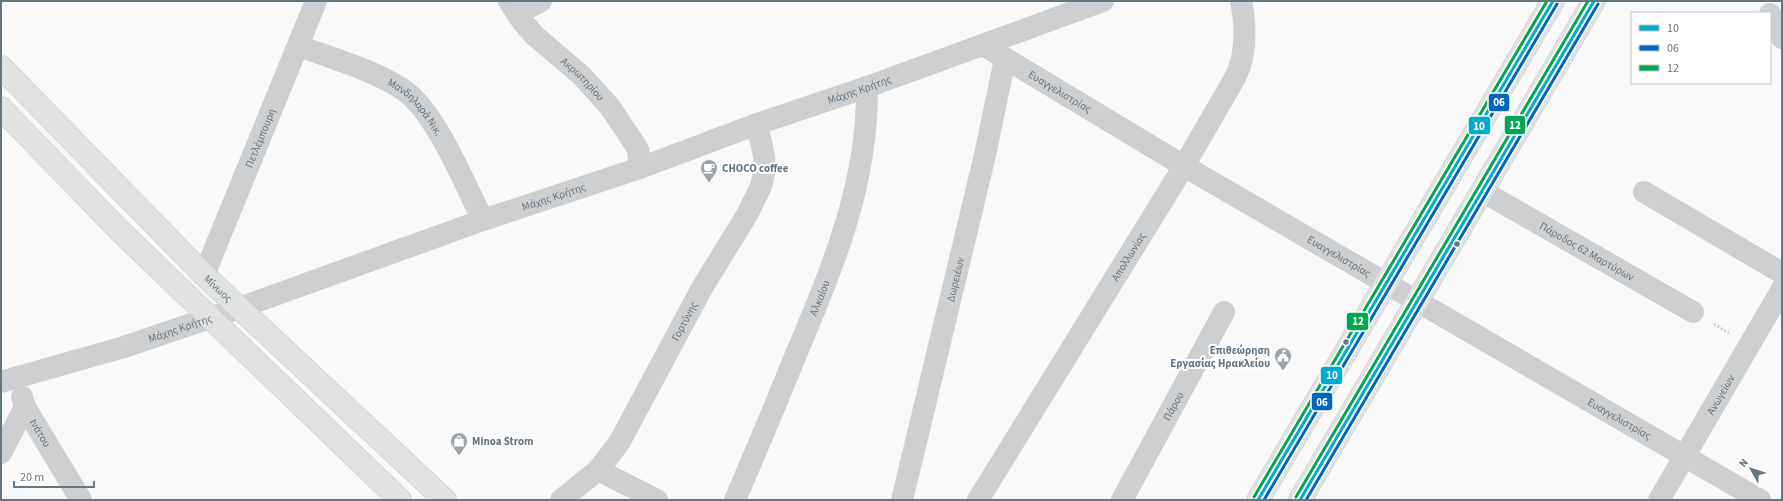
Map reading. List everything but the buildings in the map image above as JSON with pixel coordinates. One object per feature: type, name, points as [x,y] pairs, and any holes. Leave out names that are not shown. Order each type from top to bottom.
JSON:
[{"type":"main road","points":[[1258,500],[1553,1]]},
{"type":"main road","points":[[1300,500],[1594,1]]},
{"type":"main road","name":"Μίνωος","points":[[1,67],[204,275],[444,500]]},
{"type":"main road","points":[[1,108],[119,230],[400,500]]},
{"type":"street","name":"Πετλέμπουρη","points":[[204,275],[299,46],[316,1]]},
{"type":"street","points":[[513,8],[541,1]]},
{"type":"street","name":"Μάχης Κρήτης","points":[[8,380],[124,347],[239,308],[483,220],[640,168],[757,124],[867,87],[1103,1]]},
{"type":"street","name":"Απολλωνίας","points":[[978,500],[1184,166],[1240,68],[1244,53],[1245,32],[1241,1]]},
{"type":"street","points":[[1764,1],[1770,12]]},
{"type":"street","name":"Ακρωτηρίου","points":[[513,8],[543,44],[582,76],[610,107],[638,149],[640,168]]},
{"type":"street","points":[[1771,15],[1782,38]]},
{"type":"street","name":"Ευαγγελιστρίας","points":[[983,45],[1184,166],[1760,500]]},
{"type":"street","name":"Μανδηλαρά Νικ.","points":[[299,46],[392,83],[411,96],[422,106],[439,134],[483,220]]},
{"type":"street","name":"Δωρειέων","points":[[902,500],[985,155],[1006,59]]},
{"type":"street","name":"Αλκαίου","points":[[735,500],[814,312],[842,238],[856,189],[862,156],[867,116],[867,87]]},
{"type":"street","name":"Γορτύνης","points":[[561,500],[598,470],[619,443],[693,305],[748,213],[764,177],[765,162],[757,124]]},
{"type":"street","name":"Πάροδος 62 Μαρτύρων","points":[[1482,192],[1692,312]]},
{"type":"street","points":[[1644,192],[1782,273]]},
{"type":"street","name":"Ανωγείων","points":[[1660,500],[1782,289]]},
{"type":"street","name":"Πάρου","points":[[1122,500],[1224,312]]},
{"type":"street","points":[[1,453],[25,407],[8,380]]},
{"type":"street","name":"Ινάτου","points":[[25,407],[82,500]]},
{"type":"street","points":[[598,470],[657,500]]},
{"type":"path","points":[[1692,312],[1750,345]]},
{"type":"transit line","name":"12","points":[[1254,497],[1547,1]]},
{"type":"transit line","name":"10","points":[[1258,500],[1553,1]]},
{"type":"transit line","name":"12","points":[[1296,497],[1588,1]]},
{"type":"transit line","name":"10","points":[[1300,500],[1594,1]]},
{"type":"transit line","name":"06","points":[[1264,500],[1557,4]]},
{"type":"transit line","name":"06","points":[[1306,500],[1598,4]]},
{"type":"place","name":"CHOCO coffee","points":[[709,183]]},
{"type":"place","name":"Επιθεώρηση Εργασίας Ηρακλείου","points":[[1283,371]]},
{"type":"place","name":"Minoa Strom","points":[[459,456]]}]
